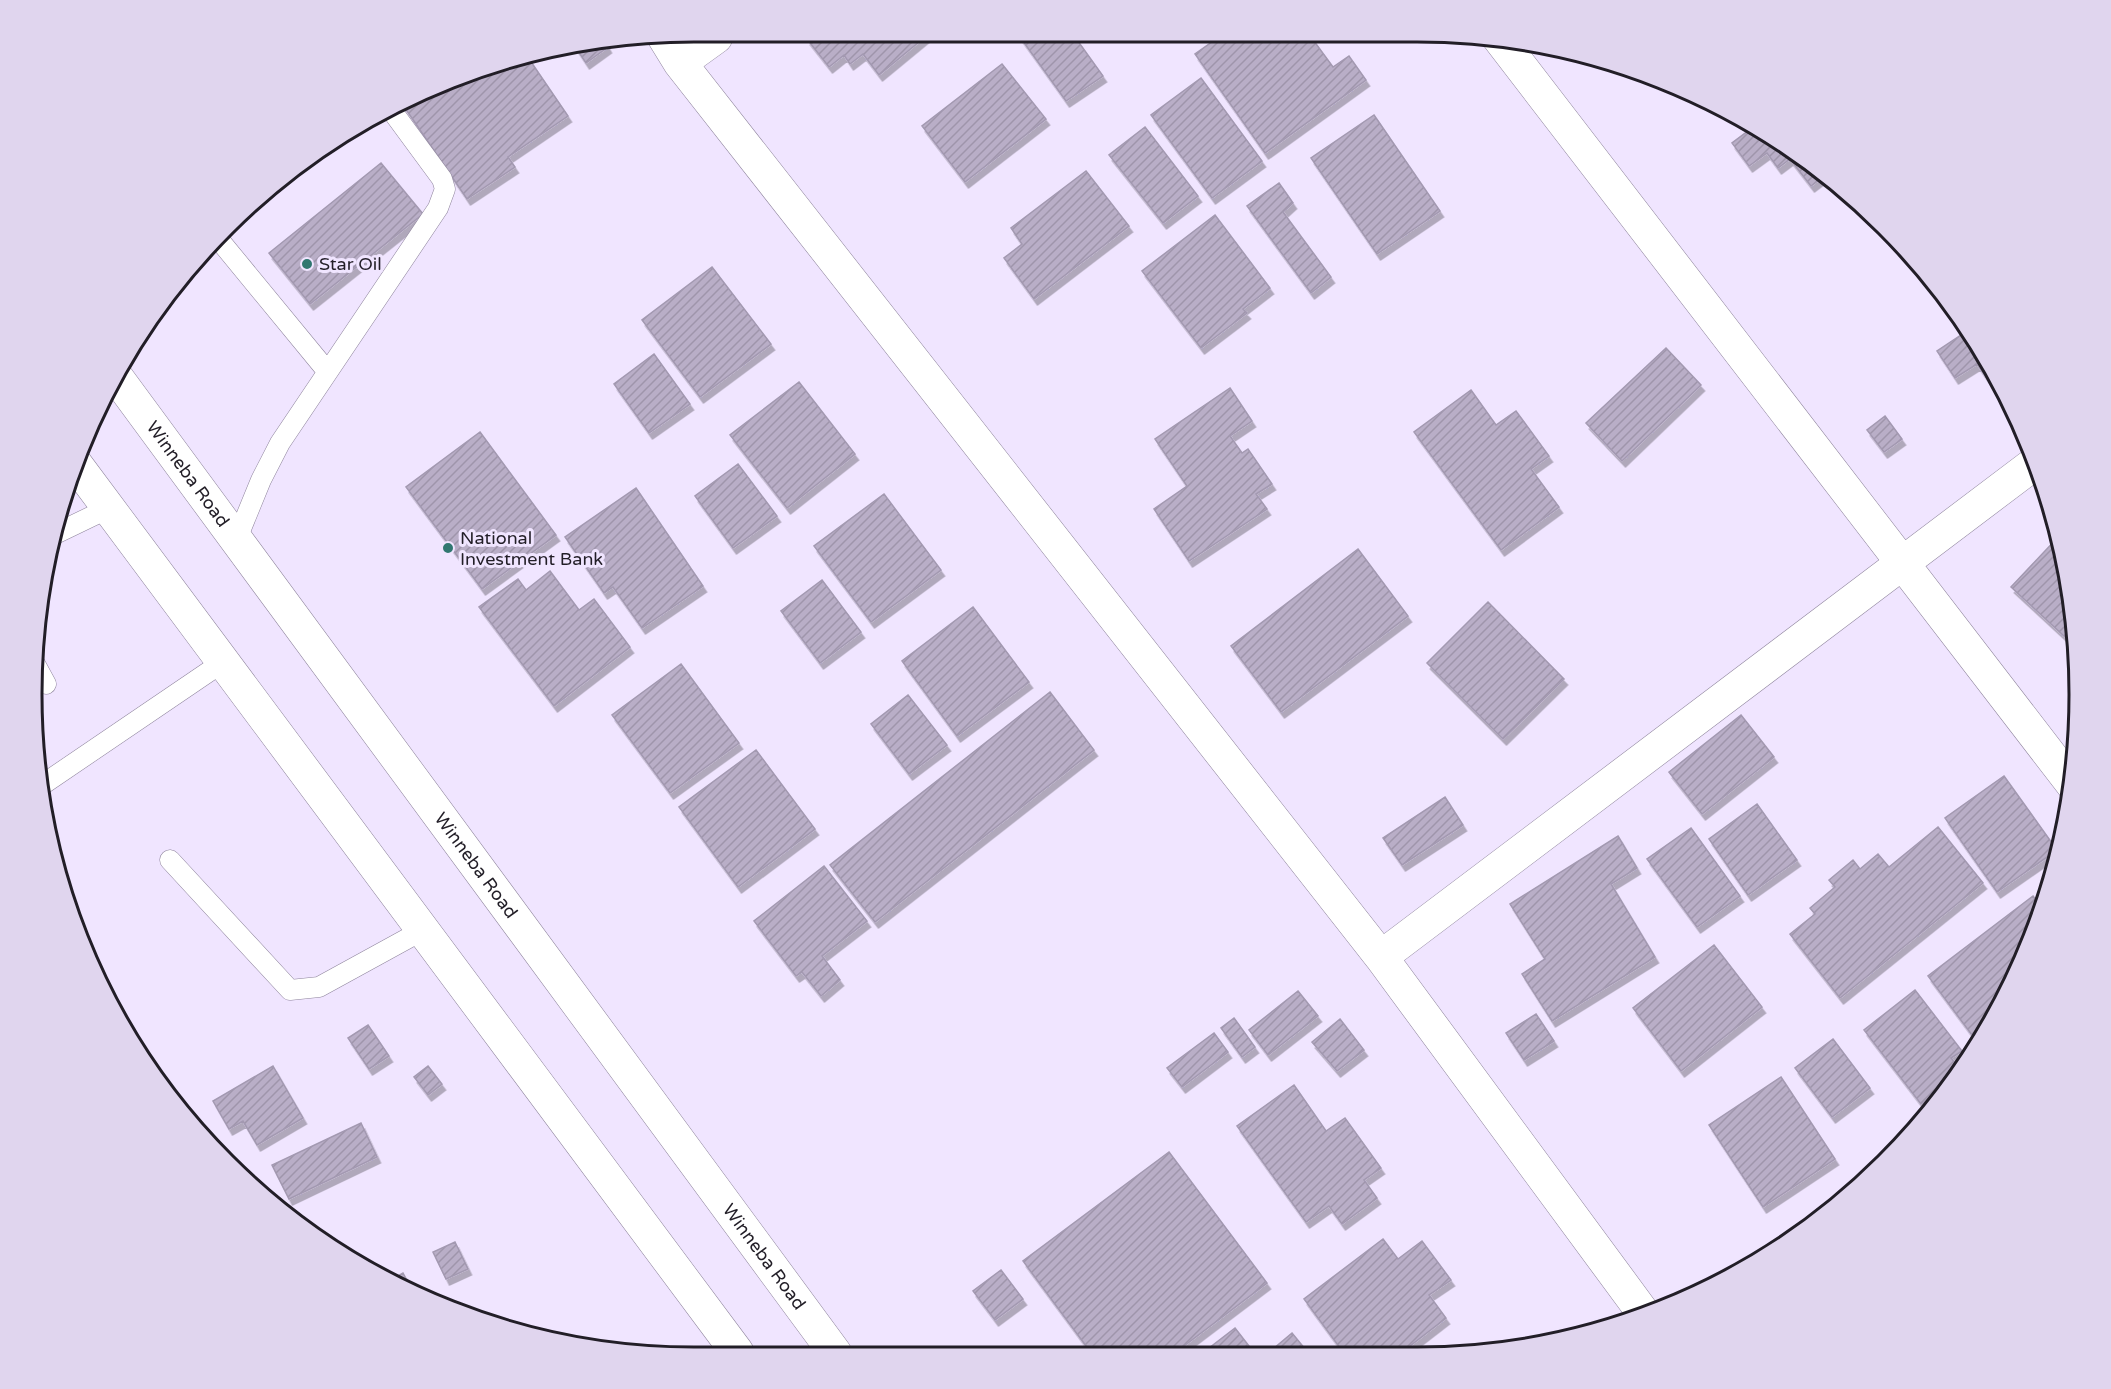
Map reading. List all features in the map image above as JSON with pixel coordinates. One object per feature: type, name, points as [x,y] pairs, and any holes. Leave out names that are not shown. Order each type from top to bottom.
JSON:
[{"type":"main road","points":[[699,42],[672,50],[1381,957],[1639,1307]]},
{"type":"main road","points":[[1507,49],[1905,563],[2064,773]]},
{"type":"main road","name":"Winneba Road","points":[[121,383],[831,1347]]},
{"type":"main road","points":[[1381,957],[1905,563],[2028,468]]},
{"type":"main road","points":[[82,472],[733,1347]]},
{"type":"lane","points":[[236,541],[261,480],[280,443],[438,208],[445,189],[442,179],[395,115]]},
{"type":"lane","points":[[223,244],[327,371]]},
{"type":"lane","points":[[63,530],[109,508]]},
{"type":"lane","points":[[48,780],[223,662]]},
{"type":"lane","points":[[42,677],[46,684]]},
{"type":"lane","points":[[170,860],[290,990],[319,987],[423,930]]},
{"type":"building","points":[[809,42],[919,42],[879,75],[863,54],[850,64],[844,55],[829,67]]},
{"type":"building","points":[[1024,42],[1079,42],[1103,76],[1066,101]]},
{"type":"building","points":[[1212,42],[1315,42],[1333,67],[1349,56],[1366,80],[1265,153],[1195,54]]},
{"type":"building","points":[[606,49],[586,63],[579,53]]},
{"type":"building","points":[[532,63],[568,116],[508,157],[515,167],[467,199],[406,109],[485,77]]},
{"type":"building","points":[[1002,64],[1046,119],[965,182],[922,126]]},
{"type":"building","points":[[1201,78],[1262,161],[1212,198],[1151,115]]},
{"type":"building","points":[[1374,115],[1440,211],[1377,254],[1311,158]]},
{"type":"building","points":[[1145,127],[1198,196],[1163,223],[1109,155]]},
{"type":"building","points":[[1747,132],[1789,159],[1778,168],[1767,153],[1749,166],[1732,143]]},
{"type":"building","points":[[1792,161],[1818,180],[1811,186]]},
{"type":"building","points":[[381,163],[423,214],[310,304],[269,253]]},
{"type":"building","points":[[1086,171],[1129,226],[1034,299],[1004,258],[1022,244],[1011,228]]},
{"type":"building","points":[[1279,183],[1293,203],[1283,212],[1331,277],[1311,293],[1247,206]]},
{"type":"building","points":[[1215,215],[1270,288],[1243,309],[1247,313],[1201,348],[1142,271]]},
{"type":"building","points":[[712,267],[771,344],[700,397],[642,320]]},
{"type":"building","points":[[1961,335],[1990,382],[1977,364],[1955,378],[1937,351]]},
{"type":"building","points":[[1666,348],[1701,385],[1622,461],[1586,423]]},
{"type":"building","points":[[654,354],[690,404],[649,433],[614,384]]},
{"type":"building","points":[[799,382],[855,454],[787,508],[730,435]]},
{"type":"building","points":[[1230,388],[1252,421],[1230,436],[1242,453],[1248,449],[1272,484],[1256,494],[1267,509],[1189,561],[1154,509],[1187,486],[1155,439]]},
{"type":"building","points":[[1471,390],[1496,425],[1516,411],[1549,456],[1531,469],[1559,507],[1501,550],[1414,432]]},
{"type":"building","points":[[1885,416],[1902,439],[1884,452],[1867,430]]},
{"type":"building","points":[[480,432],[556,535],[482,589],[406,487]]},
{"type":"building","points":[[738,464],[777,516],[733,548],[695,496]]},
{"type":"building","points":[[636,488],[703,586],[642,628],[613,587],[604,593],[565,537]]},
{"type":"building","points":[[884,494],[941,570],[871,622],[814,546]]},
{"type":"building","points":[[2051,544],[2066,638],[2011,587]]},
{"type":"building","points":[[1358,549],[1408,616],[1281,712],[1231,646]]},
{"type":"building","points":[[550,571],[579,610],[594,599],[630,647],[554,706],[479,607],[518,579],[526,590]]},
{"type":"building","points":[[822,580],[861,632],[820,663],[781,611]]},
{"type":"building","points":[[1488,602],[1564,679],[1503,739],[1427,663]]},
{"type":"building","points":[[973,607],[1029,682],[957,736],[902,661]]},
{"type":"building","points":[[681,664],[739,743],[670,793],[612,715]]},
{"type":"building","points":[[1050,692],[1094,750],[875,922],[830,865]]},
{"type":"building","points":[[908,695],[947,745],[909,774],[871,724]]},
{"type":"building","points":[[1741,715],[1774,757],[1702,814],[1669,772]]},
{"type":"building","points":[[756,750],[815,829],[738,887],[679,807]]},
{"type":"building","points":[[2004,776],[2052,842],[2049,856],[1997,892],[1945,818]]},
{"type":"building","points":[[1445,797],[1463,825],[1402,865],[1383,838]]},
{"type":"building","points":[[1757,804],[1797,860],[1748,895],[1709,839]]},
{"type":"building","points":[[1938,827],[1983,883],[1840,998],[1790,934],[1815,914],[1810,908],[1835,887],[1829,880],[1853,860],[1860,869],[1878,854],[1889,867]]},
{"type":"building","points":[[1691,828],[1740,896],[1697,927],[1647,859]]},
{"type":"building","points":[[1618,836],[1637,868],[1611,884],[1655,957],[1552,1021],[1522,974],[1545,959],[1510,904]]},
{"type":"building","points":[[824,866],[867,921],[822,956],[840,980],[821,996],[802,972],[796,976],[754,921]]},
{"type":"building","points":[[2033,896],[2035,899],[2019,944],[2002,983],[1973,1036],[1928,976]]},
{"type":"building","points":[[1714,945],[1762,1007],[1681,1071],[1633,1008]]},
{"type":"building","points":[[1915,990],[1962,1051],[1951,1058],[1955,1063],[1930,1096],[1921,1104],[1864,1030]]},
{"type":"building","points":[[1298,991],[1318,1016],[1268,1055],[1249,1030]]},
{"type":"building","points":[[1536,1014],[1554,1041],[1524,1060],[1506,1033]]},
{"type":"building","points":[[1234,1018],[1255,1047],[1242,1057],[1221,1028]]},
{"type":"building","points":[[1340,1019],[1364,1050],[1337,1071],[1312,1042]]},
{"type":"building","points":[[368,1025],[389,1056],[369,1069],[348,1038]]},
{"type":"building","points":[[1214,1033],[1228,1052],[1182,1087],[1167,1068]]},
{"type":"building","points":[[1833,1039],[1870,1088],[1832,1117],[1795,1068]]},
{"type":"building","points":[[273,1066],[303,1118],[257,1145],[243,1121],[229,1129],[213,1101]]},
{"type":"building","points":[[428,1066],[442,1084],[428,1095],[414,1077]]},
{"type":"building","points":[[1781,1077],[1835,1159],[1763,1207],[1709,1125]]},
{"type":"building","points":[[1294,1085],[1326,1131],[1345,1118],[1381,1168],[1364,1180],[1377,1198],[1342,1224],[1329,1206],[1306,1222],[1237,1126]]},
{"type":"building","points":[[361,1123],[377,1157],[289,1199],[272,1165]]},
{"type":"building","points":[[1169,1152],[1267,1283],[1183,1347],[1087,1347],[1023,1261]]},
{"type":"building","points":[[1383,1239],[1398,1259],[1422,1241],[1451,1280],[1429,1295],[1446,1318],[1409,1347],[1339,1347],[1304,1299]]},
{"type":"building","points":[[455,1242],[468,1269],[446,1279],[433,1252]]},
{"type":"building","points":[[1001,1270],[1023,1299],[995,1320],[973,1291]]},
{"type":"building","points":[[403,1273],[407,1280],[406,1280],[398,1276]]},
{"type":"building","points":[[1235,1328],[1250,1347],[1210,1347]]},
{"type":"building","points":[[1292,1333],[1303,1347],[1275,1347]]},
{"type":"place","name":"Star Oil","points":[[307,264]]},
{"type":"place","name":"National Investment Bank","points":[[448,548]]}]
